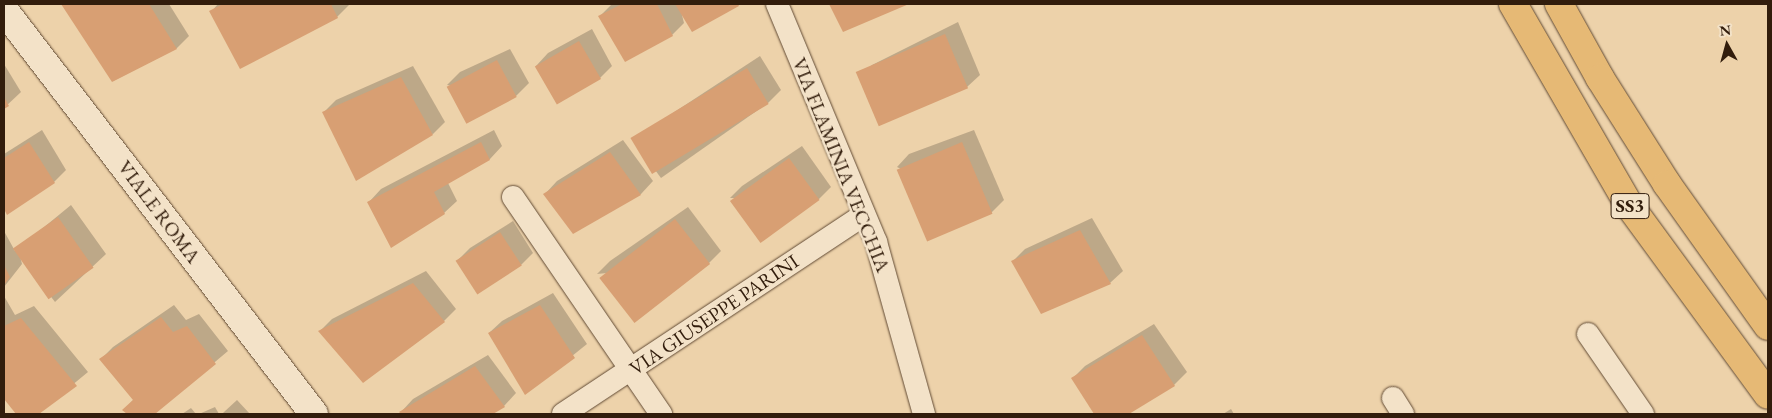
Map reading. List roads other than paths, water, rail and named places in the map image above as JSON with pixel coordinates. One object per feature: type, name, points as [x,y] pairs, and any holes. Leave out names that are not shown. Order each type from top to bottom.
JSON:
[{"type":"highway","name":"SS3","points":[[1513,4],[1629,205],[1768,395]]},
{"type":"highway","name":"SS3","points":[[1559,4],[1600,78],[1667,184],[1768,326]]},
{"type":"main road","name":"VIALE ROMA","points":[[4,10],[314,414]]},
{"type":"street","name":"VIA FLAMINIA VECCHIA","points":[[777,4],[876,242],[924,414]]},
{"type":"street","points":[[513,197],[661,414]]},
{"type":"street","name":"VIA GIUSEPPE PARINI","points":[[563,414],[864,215]]},
{"type":"street","points":[[1588,334],[1643,414]]}]
